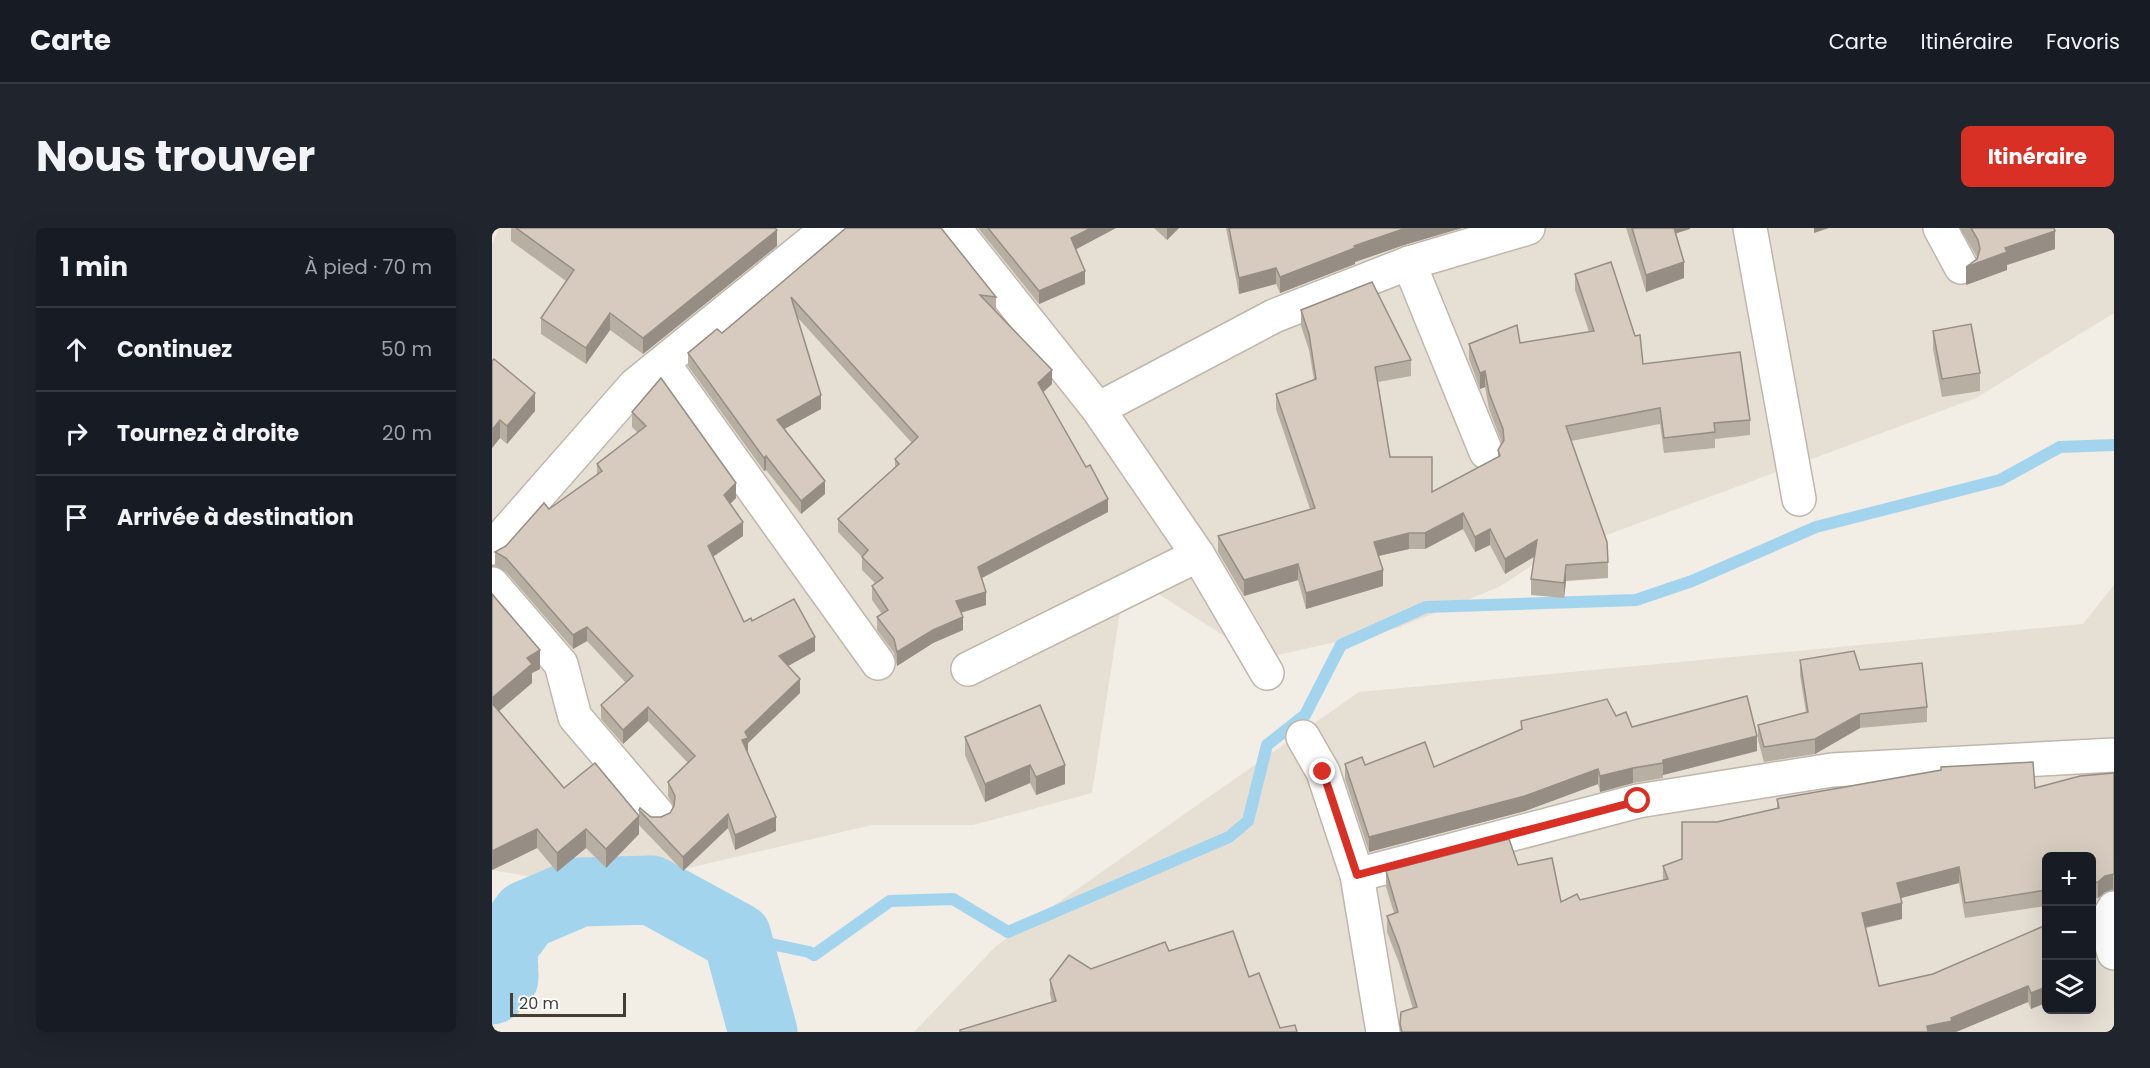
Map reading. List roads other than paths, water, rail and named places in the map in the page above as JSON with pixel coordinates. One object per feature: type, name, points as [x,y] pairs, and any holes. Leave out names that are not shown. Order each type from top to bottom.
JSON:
[{"type":"street","points":[[492,548],[635,385],[820,235],[832,228]]},
{"type":"street","points":[[954,228],[1098,409],[1198,555],[1267,674]]},
{"type":"street","points":[[1098,409],[1274,316],[1409,264],[1528,228]]},
{"type":"street","points":[[1750,228],[1799,499]]},
{"type":"street","points":[[1940,228],[1961,267]]},
{"type":"street","points":[[1409,264],[1486,452]]},
{"type":"street","points":[[663,363],[878,663]]},
{"type":"street","points":[[968,669],[1198,555]]},
{"type":"street","points":[[492,584],[561,664],[575,717],[657,813]]},
{"type":"street","points":[[1303,737],[1323,772],[1357,875],[1383,1032]]},
{"type":"street","points":[[1357,875],[1638,801],[1786,777],[1832,770],[2114,755]]},
{"type":"street","points":[[2114,908],[2105,924],[2114,953]]},
{"type":"waterway","points":[[737,937],[814,955],[890,901],[953,899],[1008,932],[1229,837],[1248,821],[1267,745],[1305,715],[1341,645],[1426,607],[1636,600],[1692,581],[1816,527],[2000,480],[2060,447],[2114,445]]},
{"type":"waterway","points":[[492,990],[504,978],[503,946],[526,915],[580,892],[651,890],[737,937],[763,1032]]}]
